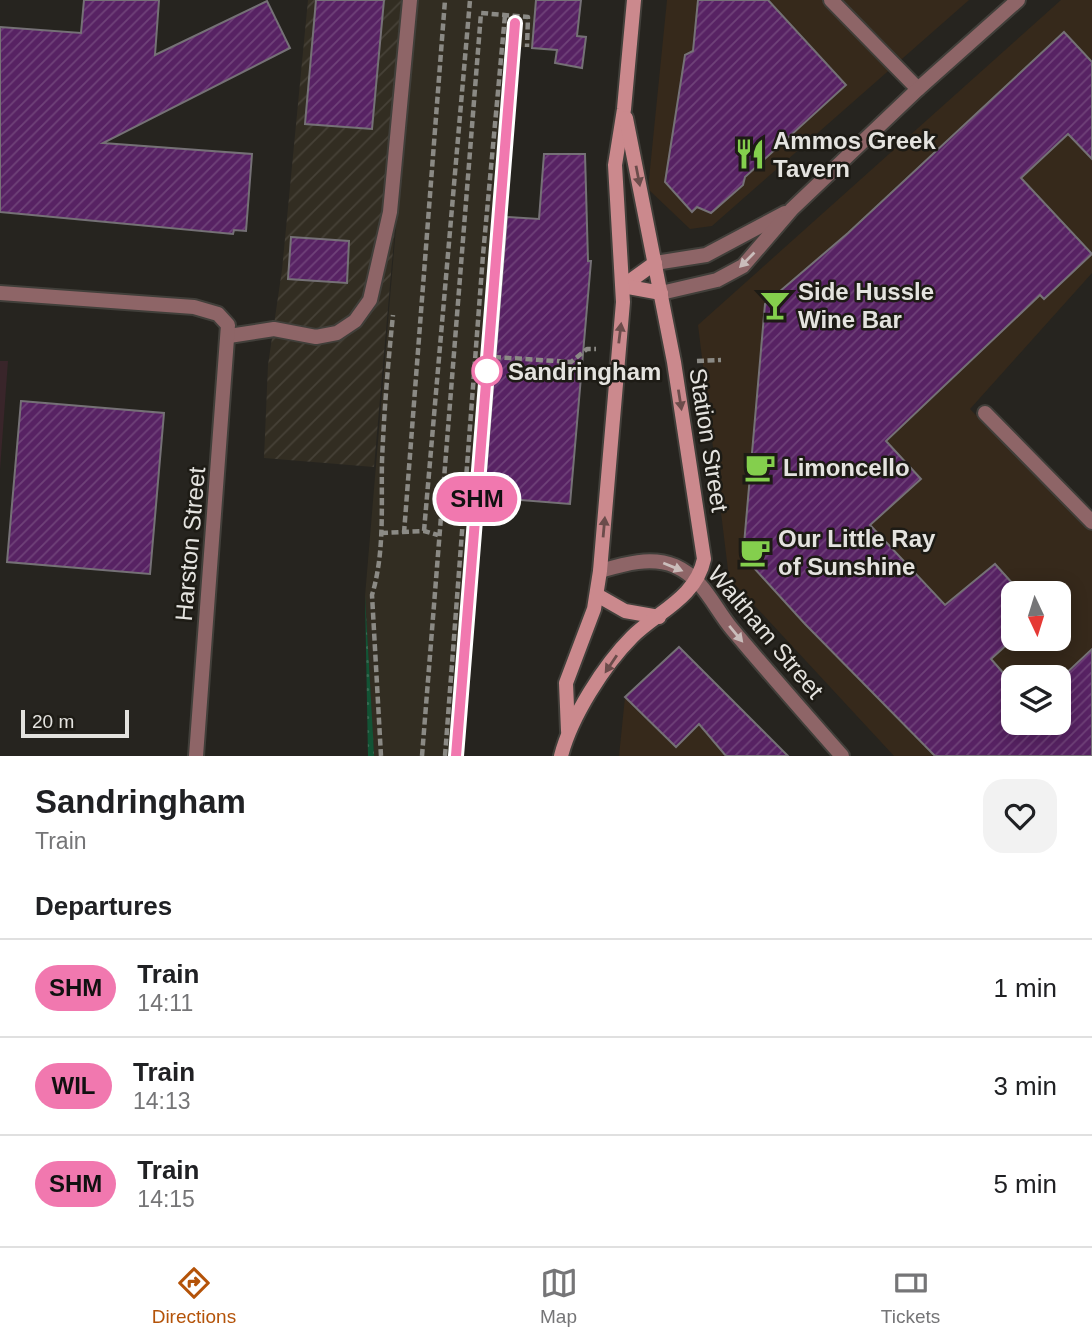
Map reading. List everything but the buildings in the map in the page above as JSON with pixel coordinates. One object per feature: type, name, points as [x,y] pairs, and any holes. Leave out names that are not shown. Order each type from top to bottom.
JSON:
[{"type":"street","points":[[0,293],[194,307],[224,318],[229,336],[274,330],[316,337],[337,333],[355,321],[370,300],[390,212],[410,0]]},
{"type":"street","name":"Station Street","points":[[568,731],[566,683],[597,595],[600,571],[623,286],[615,175],[634,0]]},
{"type":"street","points":[[831,0],[918,89]]},
{"type":"street","points":[[623,286],[661,293],[703,284],[740,269],[792,209],[918,89],[1018,0]]},
{"type":"street","name":"Station Street","points":[[561,756],[568,731],[616,656],[638,632],[682,597],[702,567],[703,544],[661,293],[624,109]]},
{"type":"street","points":[[623,286],[655,263],[706,255],[792,209]]},
{"type":"street","name":"Harston Street","points":[[195,756],[229,336]]},
{"type":"street","points":[[985,413],[1092,522]]},
{"type":"street","name":"Waltham Street","points":[[600,571],[635,562],[659,562],[674,566],[696,579],[735,633],[842,756]]},
{"type":"street","points":[[597,595],[625,611],[659,617]]},
{"type":"path","points":[[404,533],[445,0]]},
{"type":"path","points":[[424,531],[470,0]]},
{"type":"path","points":[[422,756],[481,13],[528,17],[527,47]]},
{"type":"path","points":[[445,756],[483,255],[505,15]]},
{"type":"path","points":[[381,756],[372,595],[378,576],[382,463],[394,302]]},
{"type":"path","points":[[494,357],[571,362],[587,349]]},
{"type":"path","points":[[381,533],[424,531],[438,535]]},
{"type":"shaded area","points":[[308,0],[415,0],[374,467],[264,458],[268,365],[282,270]]},
{"type":"shaded area","points":[[415,0],[536,0],[532,48],[520,47],[464,756],[374,756],[365,596]]},
{"type":"shaded area","points":[[667,0],[969,0],[712,226],[690,229],[648,189]]},
{"type":"shaded area","points":[[1061,0],[1092,0],[1092,273],[970,409],[1001,441],[1092,520],[1092,756],[894,756],[729,578],[698,325]]},
{"type":"shaded area","points":[[0,361],[8,361],[0,470]]},
{"type":"shaded area","points":[[679,647],[787,756],[619,756],[625,697]]},
{"type":"green space","points":[[365,596],[373,735],[374,756],[368,756]]},
{"type":"railway","points":[[456,756],[515,23]]},
{"type":"train","name":"SHM","points":[[456,756],[515,23]]},
{"type":"place","name":"Ammos Greek Tavern","points":[[750,154]]},
{"type":"place","name":"Side Hussle Wine Bar","points":[[775,305]]},
{"type":"place","name":"Sandringham","points":[[487,371]]},
{"type":"place","name":"Limoncello","points":[[760,467]]},
{"type":"place","name":"Our Little Ray of Sunshine","points":[[755,552]]}]
